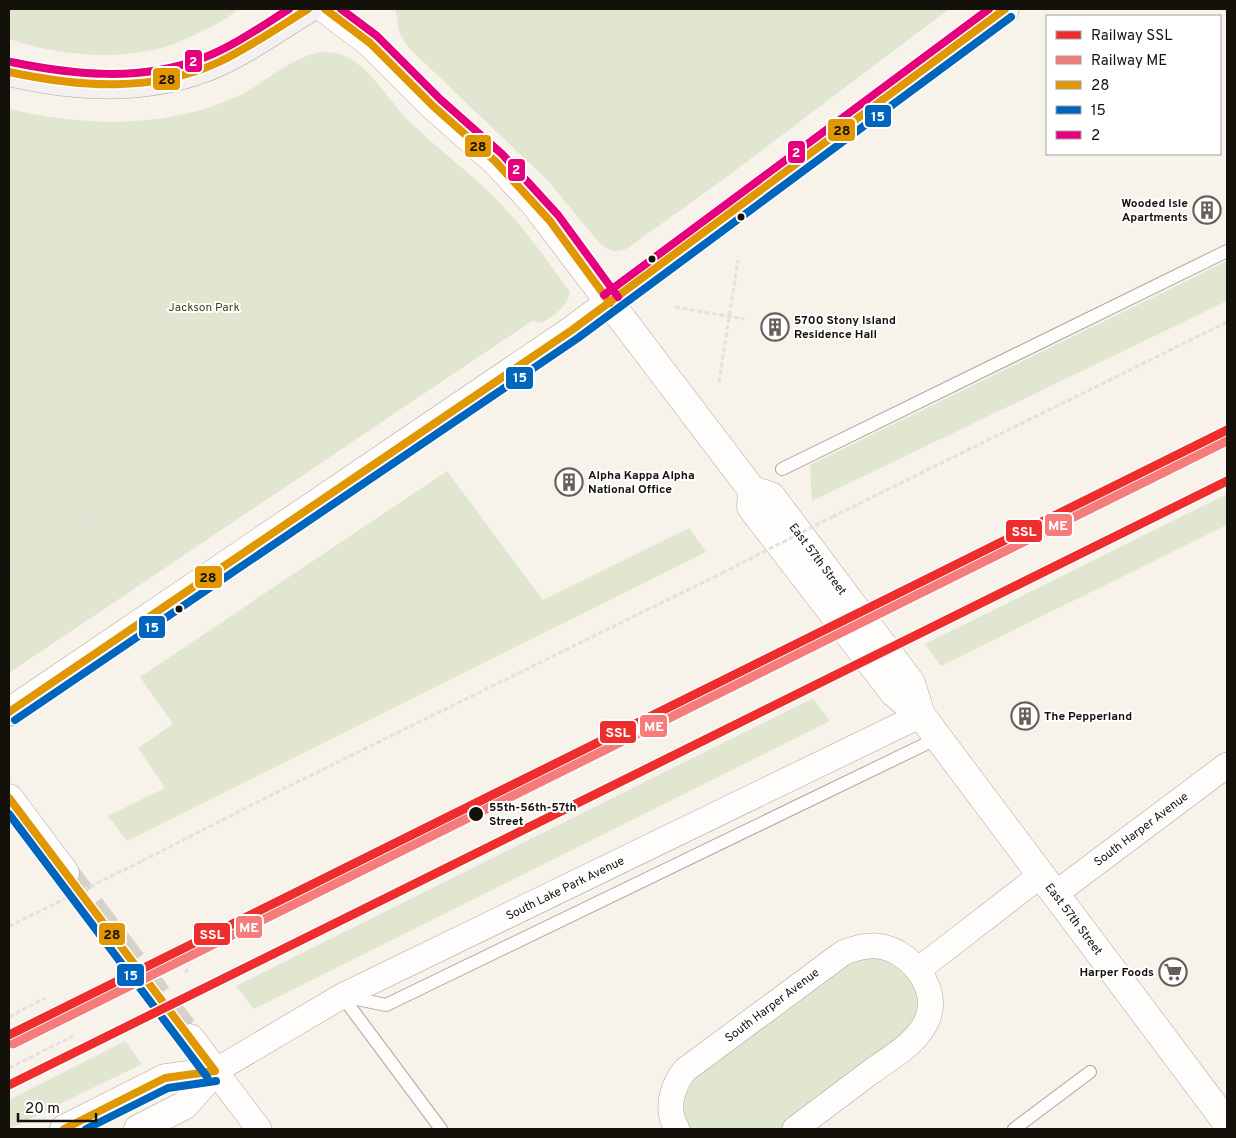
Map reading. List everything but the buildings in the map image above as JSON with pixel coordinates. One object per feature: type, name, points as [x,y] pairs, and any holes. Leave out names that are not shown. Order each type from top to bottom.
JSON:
[{"type":"main road","points":[[9,72],[66,83],[112,85],[170,78],[206,67],[241,50],[308,9]]},
{"type":"street","name":"East 57th Street","points":[[326,9],[370,44],[433,106],[495,161],[550,221],[752,490],[771,496],[911,683],[921,715],[1227,1123]]},
{"type":"street","points":[[9,712],[610,303],[1005,9]]},
{"type":"street","name":"South Lake Park Avenue","points":[[138,1129],[185,1105],[216,1071],[342,996],[921,715]]},
{"type":"street","name":"South Harper Avenue","points":[[918,970],[1227,765]]},
{"type":"street","points":[[9,798],[65,873]]},
{"type":"street","name":"South Harper Avenue","points":[[676,1129],[671,1108],[672,1094],[676,1081],[685,1070],[843,953],[859,946],[873,945],[887,947],[899,953],[918,970],[926,984],[930,997],[928,1020],[911,1042],[794,1129]]},
{"type":"street","points":[[190,1038],[259,1129]]},
{"type":"street","name":"South Lake Park Avenue","points":[[64,1129],[165,1078],[216,1071]]},
{"type":"lane","points":[[782,469],[1227,251]]},
{"type":"lane","points":[[342,996],[386,1005],[938,738]]},
{"type":"lane","points":[[342,996],[441,1129]]},
{"type":"lane","points":[[1014,1129],[1090,1072]]},
{"type":"path","points":[[9,566],[60,541],[78,529],[151,466],[180,444],[360,344],[468,277],[510,245]]},
{"type":"path","points":[[719,382],[738,260]]},
{"type":"path","points":[[675,308],[744,319]]},
{"type":"path","points":[[9,926],[1227,322]]},
{"type":"path","points":[[808,641],[814,636]]},
{"type":"path","points":[[167,950],[176,948]]},
{"type":"path","points":[[185,973],[189,966]]},
{"type":"path","points":[[9,1017],[46,998]]},
{"type":"path","points":[[9,1068],[73,1036]]},
{"type":"green space","points":[[9,9],[238,9],[216,24],[165,47],[135,53],[99,55],[62,52],[9,39]]},
{"type":"green space","points":[[395,9],[949,9],[728,176],[628,248],[617,251],[607,249],[600,244],[549,182],[408,47],[399,32]]},
{"type":"green space","name":"Jackson Park","points":[[322,52],[344,55],[360,66],[411,123],[496,199],[526,232],[570,292],[566,302],[560,310],[547,320],[542,323],[532,321],[9,673],[9,109],[65,119],[94,121],[123,122],[180,115],[234,98],[299,59]]},
{"type":"green space","points":[[1227,261],[1227,301],[812,501],[810,465]]},
{"type":"green space","points":[[447,471],[543,600],[689,528],[706,552],[127,841],[108,816],[165,788],[138,748],[173,724],[140,677]]},
{"type":"green space","points":[[1227,494],[1227,525],[941,666],[925,644]]},
{"type":"green space","points":[[813,698],[830,721],[254,1009],[236,986]]},
{"type":"green space","points":[[843,953],[909,961],[928,1020],[794,1129],[677,1129],[672,1094]]},
{"type":"green space","points":[[125,1041],[142,1064],[9,1129],[9,1100]]},
{"type":"tunnel","points":[[65,873],[190,1038]]},
{"type":"rail line","name":"SSL","points":[[9,1035],[1227,430]]},
{"type":"rail line","name":"ME","points":[[13,1044],[1227,441]]},
{"type":"rail line","name":"SSL","points":[[9,1085],[1227,481]]},
{"type":"transit line","name":"2","points":[[11,62],[83,73],[107,74],[156,71],[180,66],[226,48],[289,9]]},
{"type":"transit line","name":"28","points":[[9,72],[89,84],[142,83],[168,79],[194,72],[219,62],[308,9]]},
{"type":"transit line","name":"28","points":[[325,9],[370,43],[433,106],[495,161],[550,221],[610,303]]},
{"type":"transit line","name":"2","points":[[341,9],[377,36],[440,99],[502,154],[558,215],[618,297]]},
{"type":"transit line","name":"2","points":[[604,295],[989,9]]},
{"type":"transit line","name":"28","points":[[9,712],[572,330],[1005,9]]},
{"type":"transit line","name":"15","points":[[15,720],[578,338],[1011,17]]},
{"type":"transit line","name":"28","points":[[9,798],[215,1071]]},
{"type":"transit line","name":"15","points":[[9,814],[207,1077]]},
{"type":"transit line","name":"28","points":[[64,1129],[165,1078],[215,1071]]},
{"type":"transit line","name":"15","points":[[86,1129],[168,1088],[216,1081]]},
{"type":"place","name":"Wooded Isle Apartments","points":[[1207,210]]},
{"type":"place","name":"5700 Stony Island Residence Hall","points":[[775,327]]},
{"type":"place","name":"Alpha Kappa Alpha National Office","points":[[569,482]]},
{"type":"place","name":"The Pepperland","points":[[1025,716]]},
{"type":"place","name":"55th-56th-57th Street","points":[[476,814]]},
{"type":"place","name":"Harper Foods","points":[[1173,972]]}]
